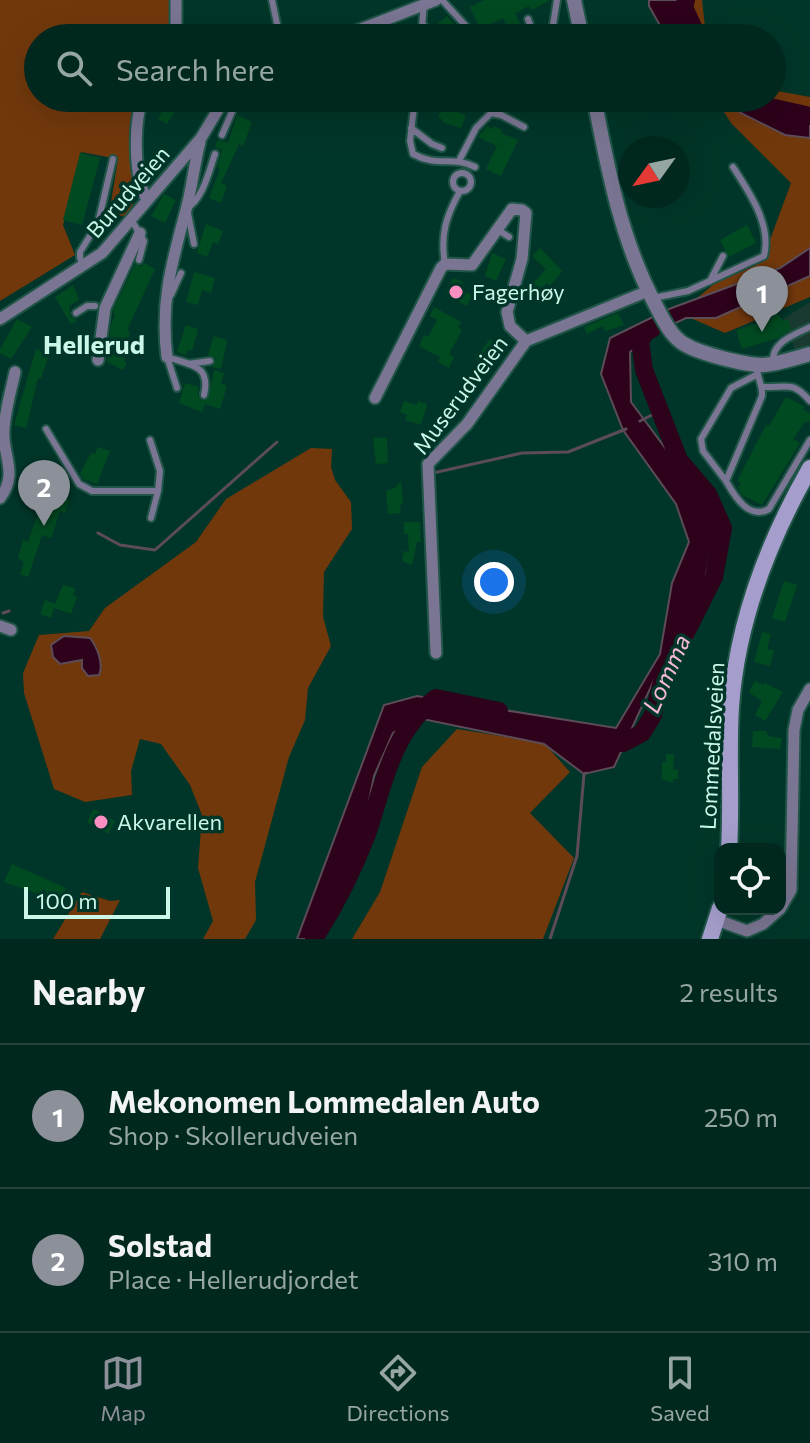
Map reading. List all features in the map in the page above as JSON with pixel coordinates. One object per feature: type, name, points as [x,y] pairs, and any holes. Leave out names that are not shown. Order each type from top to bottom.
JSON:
[{"type":"main road","name":"Lommedalsveien","points":[[729,843],[731,709],[740,642],[769,548],[810,468]]},
{"type":"main road","points":[[710,939],[719,915]]},
{"type":"street","points":[[176,0],[176,24]]},
{"type":"street","points":[[574,0],[579,24]]},
{"type":"street","points":[[372,24],[423,3]]},
{"type":"street","points":[[138,112],[139,178],[147,199]]},
{"type":"street","name":"Burudveien","points":[[0,319],[84,266],[136,226],[147,199],[201,138],[217,112]]},
{"type":"street","points":[[597,112],[622,227],[669,329],[683,344],[757,370],[810,354]]},
{"type":"street","name":"Burudveien","points":[[167,357],[163,316],[177,237],[187,208],[201,138]]},
{"type":"street","points":[[375,398],[392,370],[435,277],[445,264],[472,265],[512,209],[526,213],[522,259],[507,312],[510,326],[526,341]]},
{"type":"street","points":[[98,360],[105,308],[136,226]]},
{"type":"street","name":"Muserudveien","points":[[436,653],[428,464],[467,424],[526,341],[653,299]]},
{"type":"street","points":[[0,498],[6,491],[9,476],[9,455],[3,433],[15,372]]},
{"type":"street","points":[[786,899],[791,890],[793,744],[798,710],[810,689]]},
{"type":"street","points":[[796,719],[810,722]]},
{"type":"street","points":[[720,915],[735,928],[747,931],[773,915]]},
{"type":"lane","points":[[272,0],[277,24]]},
{"type":"lane","points":[[442,0],[464,24]]},
{"type":"lane","points":[[553,24],[557,0]]},
{"type":"lane","points":[[423,3],[423,24]]},
{"type":"lane","points":[[528,19],[530,24]]},
{"type":"lane","points":[[222,135],[232,112]]},
{"type":"lane","points":[[413,112],[410,141],[413,154],[429,161],[447,163],[460,159],[475,167]]},
{"type":"lane","points":[[460,159],[476,128],[491,113],[524,127]]},
{"type":"lane","points":[[411,128],[439,146],[429,161]]},
{"type":"lane","points":[[194,244],[187,208],[193,205],[201,190],[215,154]]},
{"type":"lane","points":[[84,266],[80,252],[98,223],[113,159]]},
{"type":"lane","points":[[447,163],[455,176],[454,185],[460,191]]},
{"type":"lane","points":[[653,299],[688,291],[764,256],[766,235],[752,198],[733,167]]},
{"type":"lane","points":[[455,176],[464,173],[471,178],[469,189],[460,191]]},
{"type":"lane","points":[[445,264],[442,236],[460,191]]},
{"type":"lane","points":[[136,226],[144,245],[139,260]]},
{"type":"lane","points":[[498,230],[509,237]]},
{"type":"lane","points":[[709,282],[723,256]]},
{"type":"lane","points":[[166,297],[171,295],[181,273]]},
{"type":"lane","points":[[76,313],[87,306],[95,306]]},
{"type":"lane","points":[[773,363],[772,354],[777,346],[810,327]]},
{"type":"lane","points":[[167,357],[188,364],[204,374],[204,395]]},
{"type":"lane","points":[[167,357],[177,388]]},
{"type":"lane","points":[[188,364],[210,361]]},
{"type":"lane","points":[[726,481],[762,396],[757,370],[731,388],[701,439],[703,451],[735,496],[754,513],[764,512],[775,502],[810,440]]},
{"type":"lane","points":[[762,387],[795,387],[810,401]]},
{"type":"lane","points":[[46,429],[79,484],[92,491],[158,491]]},
{"type":"lane","points":[[150,440],[160,471],[151,518]]},
{"type":"shaded area","points":[[0,0],[173,0],[174,24],[24,24],[24,112],[135,112],[135,200],[127,216],[109,215],[118,159],[81,152],[63,225],[75,255],[0,301]]},
{"type":"shaded area","points":[[649,0],[683,0],[682,16],[687,24],[659,24]]},
{"type":"shaded area","points":[[667,0],[702,0],[705,24],[675,24]]},
{"type":"shaded area","points":[[786,93],[810,97],[810,297],[725,333],[679,313],[726,274],[764,256],[791,183],[731,123],[724,112],[786,112]]},
{"type":"shaded area","points":[[786,111],[810,117],[810,138],[785,135],[739,112]]},
{"type":"shaded area","points":[[810,248],[810,276],[716,318],[686,318],[660,330],[630,352],[631,402],[718,519],[692,639],[660,667],[614,767],[584,774],[544,744],[418,718],[393,733],[374,776],[362,836],[313,936],[311,939],[297,939],[384,705],[417,696],[616,728],[660,654],[672,583],[689,542],[676,504],[623,430],[601,374],[610,338],[669,309],[780,268]]},
{"type":"shaded area","points":[[810,302],[810,349],[796,353],[784,318]]},
{"type":"shaded area","points":[[311,448],[332,449],[331,467],[335,480],[351,502],[352,529],[324,572],[323,617],[331,646],[308,688],[305,720],[289,757],[255,882],[256,920],[245,939],[203,939],[213,921],[198,868],[202,815],[190,785],[161,744],[140,739],[131,771],[132,795],[85,802],[54,789],[24,693],[23,673],[39,635],[89,631],[105,608],[196,542],[226,499]]},
{"type":"shaded area","points":[[64,636],[90,638],[99,656],[99,675],[88,676],[82,668],[82,660],[60,664],[53,657],[51,645]]},
{"type":"shaded area","points":[[457,729],[544,743],[570,772],[530,813],[574,858],[543,939],[352,939],[380,892],[422,767]]},
{"type":"shaded area","points":[[82,892],[110,901],[120,900],[100,939],[53,939]]},
{"type":"building","points":[[484,0],[550,0],[532,10],[529,6],[515,13],[520,24],[506,24],[503,18],[490,24],[478,24],[470,7]]},
{"type":"building","points":[[447,16],[454,24],[437,24]]},
{"type":"building","points":[[162,112],[174,112],[167,124],[158,119]]},
{"type":"building","points":[[440,112],[458,112],[466,116],[461,128],[442,122],[438,117]]},
{"type":"building","points":[[237,115],[252,122],[243,146],[239,144],[221,183],[227,186],[221,203],[209,198],[220,169],[217,168],[222,150],[215,147],[218,140],[228,143]]},
{"type":"building","points":[[487,126],[493,129],[494,126],[502,130],[501,133],[518,140],[501,176],[486,169],[497,146],[478,137]]},
{"type":"building","points":[[80,153],[100,158],[82,225],[63,220]]},
{"type":"building","points":[[164,194],[176,200],[165,223],[151,216]]},
{"type":"building","points":[[206,224],[223,231],[218,244],[213,242],[207,257],[197,253]]},
{"type":"building","points":[[747,225],[756,243],[729,257],[720,240]]},
{"type":"building","points":[[540,248],[562,271],[534,299],[525,292],[546,269],[532,256]]},
{"type":"building","points":[[492,253],[506,259],[496,281],[485,276]]},
{"type":"building","points":[[144,263],[155,269],[127,330],[130,332],[124,361],[127,363],[123,370],[107,362],[111,324],[115,316],[113,310],[135,264],[140,266]]},
{"type":"building","points":[[194,272],[215,278],[211,293],[202,290],[198,305],[186,302]]},
{"type":"building","name":"Fagerhøy","points":[[453,278],[463,282],[460,290],[472,295],[467,306],[445,294]]},
{"type":"building","points":[[73,285],[79,300],[69,306],[71,317],[78,320],[71,324],[55,297]]},
{"type":"building","points":[[434,307],[461,322],[458,327],[462,330],[449,354],[454,357],[449,368],[438,362],[440,357],[419,346],[437,320],[430,316]]},
{"type":"building","points":[[618,313],[624,325],[605,331],[603,326],[587,334],[584,327]]},
{"type":"building","points":[[778,314],[783,321],[788,319],[791,329],[778,338],[742,349],[736,330]]},
{"type":"building","points":[[17,319],[32,327],[11,359],[0,353],[0,349]]},
{"type":"building","points":[[186,325],[198,329],[192,351],[188,350],[186,355],[177,352]]},
{"type":"building","points":[[499,335],[507,340],[482,374],[475,368],[479,362],[475,359],[490,339],[494,342]]},
{"type":"building","points":[[214,336],[227,340],[221,369],[212,367],[216,359],[208,355]]},
{"type":"building","points":[[36,349],[49,354],[41,379],[38,378],[26,428],[14,425]]},
{"type":"building","points":[[214,370],[224,373],[221,384],[227,386],[220,409],[205,404],[202,412],[179,403],[185,383],[199,387],[201,400],[208,399]]},
{"type":"building","points":[[786,397],[805,407],[803,409],[810,414],[810,421],[804,423],[793,439],[800,443],[762,505],[742,495],[738,488],[741,483],[737,481],[766,425],[769,426]]},
{"type":"building","points":[[404,401],[427,404],[421,425],[405,420],[407,415],[400,412]]},
{"type":"building","points":[[373,438],[387,438],[388,463],[376,464]]},
{"type":"building","points":[[98,447],[110,451],[97,484],[83,479],[80,474],[91,453],[95,454]]},
{"type":"building","points":[[45,470],[59,473],[55,496],[69,500],[65,513],[60,511],[51,538],[42,535],[28,577],[20,574],[24,562],[18,558],[23,540],[28,542],[48,484],[42,483]]},
{"type":"building","points":[[401,481],[401,513],[388,514],[386,491],[395,488]]},
{"type":"building","points":[[404,522],[420,522],[421,542],[417,542],[412,565],[402,561],[404,551],[409,552]]},
{"type":"building","points":[[784,581],[797,585],[785,622],[772,618]]},
{"type":"building","points":[[63,585],[75,588],[73,596],[77,597],[71,614],[54,608],[51,618],[40,614],[45,600],[55,604]]},
{"type":"building","points":[[762,632],[771,634],[767,649],[774,650],[770,666],[754,662]]},
{"type":"building","points":[[755,681],[783,692],[765,721],[755,715],[762,701],[749,692]]},
{"type":"building","points":[[753,731],[766,731],[768,736],[782,738],[780,749],[752,747]]},
{"type":"building","points":[[666,754],[674,754],[673,770],[678,770],[678,779],[673,779],[673,783],[662,779],[662,762],[666,762]]},
{"type":"building","name":"Akvarellen","points":[[94,809],[115,821],[108,834],[87,822]]},
{"type":"building","points":[[12,864],[66,888],[61,902],[4,882]]},
{"type":"waterway","name":"Lomma","points":[[686,0],[684,7],[692,24]]},
{"type":"waterway","name":"Lomma","points":[[786,111],[810,116]]},
{"type":"waterway","name":"Lomma","points":[[603,743],[623,743],[642,733],[653,715],[663,678],[714,577],[723,528],[708,494],[679,460],[644,370],[640,341],[652,329]]},
{"type":"waterway","points":[[640,421],[660,411]]},
{"type":"waterway","points":[[433,473],[522,453],[568,452],[626,429]]},
{"type":"waterway","points":[[98,533],[120,545],[155,550],[277,442]]},
{"type":"waterway","points":[[3,613],[9,611]]},
{"type":"waterway","name":"Lomma","points":[[314,939],[356,861],[399,743],[421,712],[436,698],[499,711]]},
{"type":"waterway","points":[[550,939],[577,856],[586,773]]},
{"type":"place","name":"Fagerhøy","points":[[456,292]]},
{"type":"place","name":"Mekonomen Lommedalen Auto","points":[[762,332]]},
{"type":"place","name":"Solstad","points":[[44,526]]},
{"type":"place","name":"Akvarellen","points":[[101,822]]},
{"type":"district","name":"Hellerud","points":[[94,345]]}]
